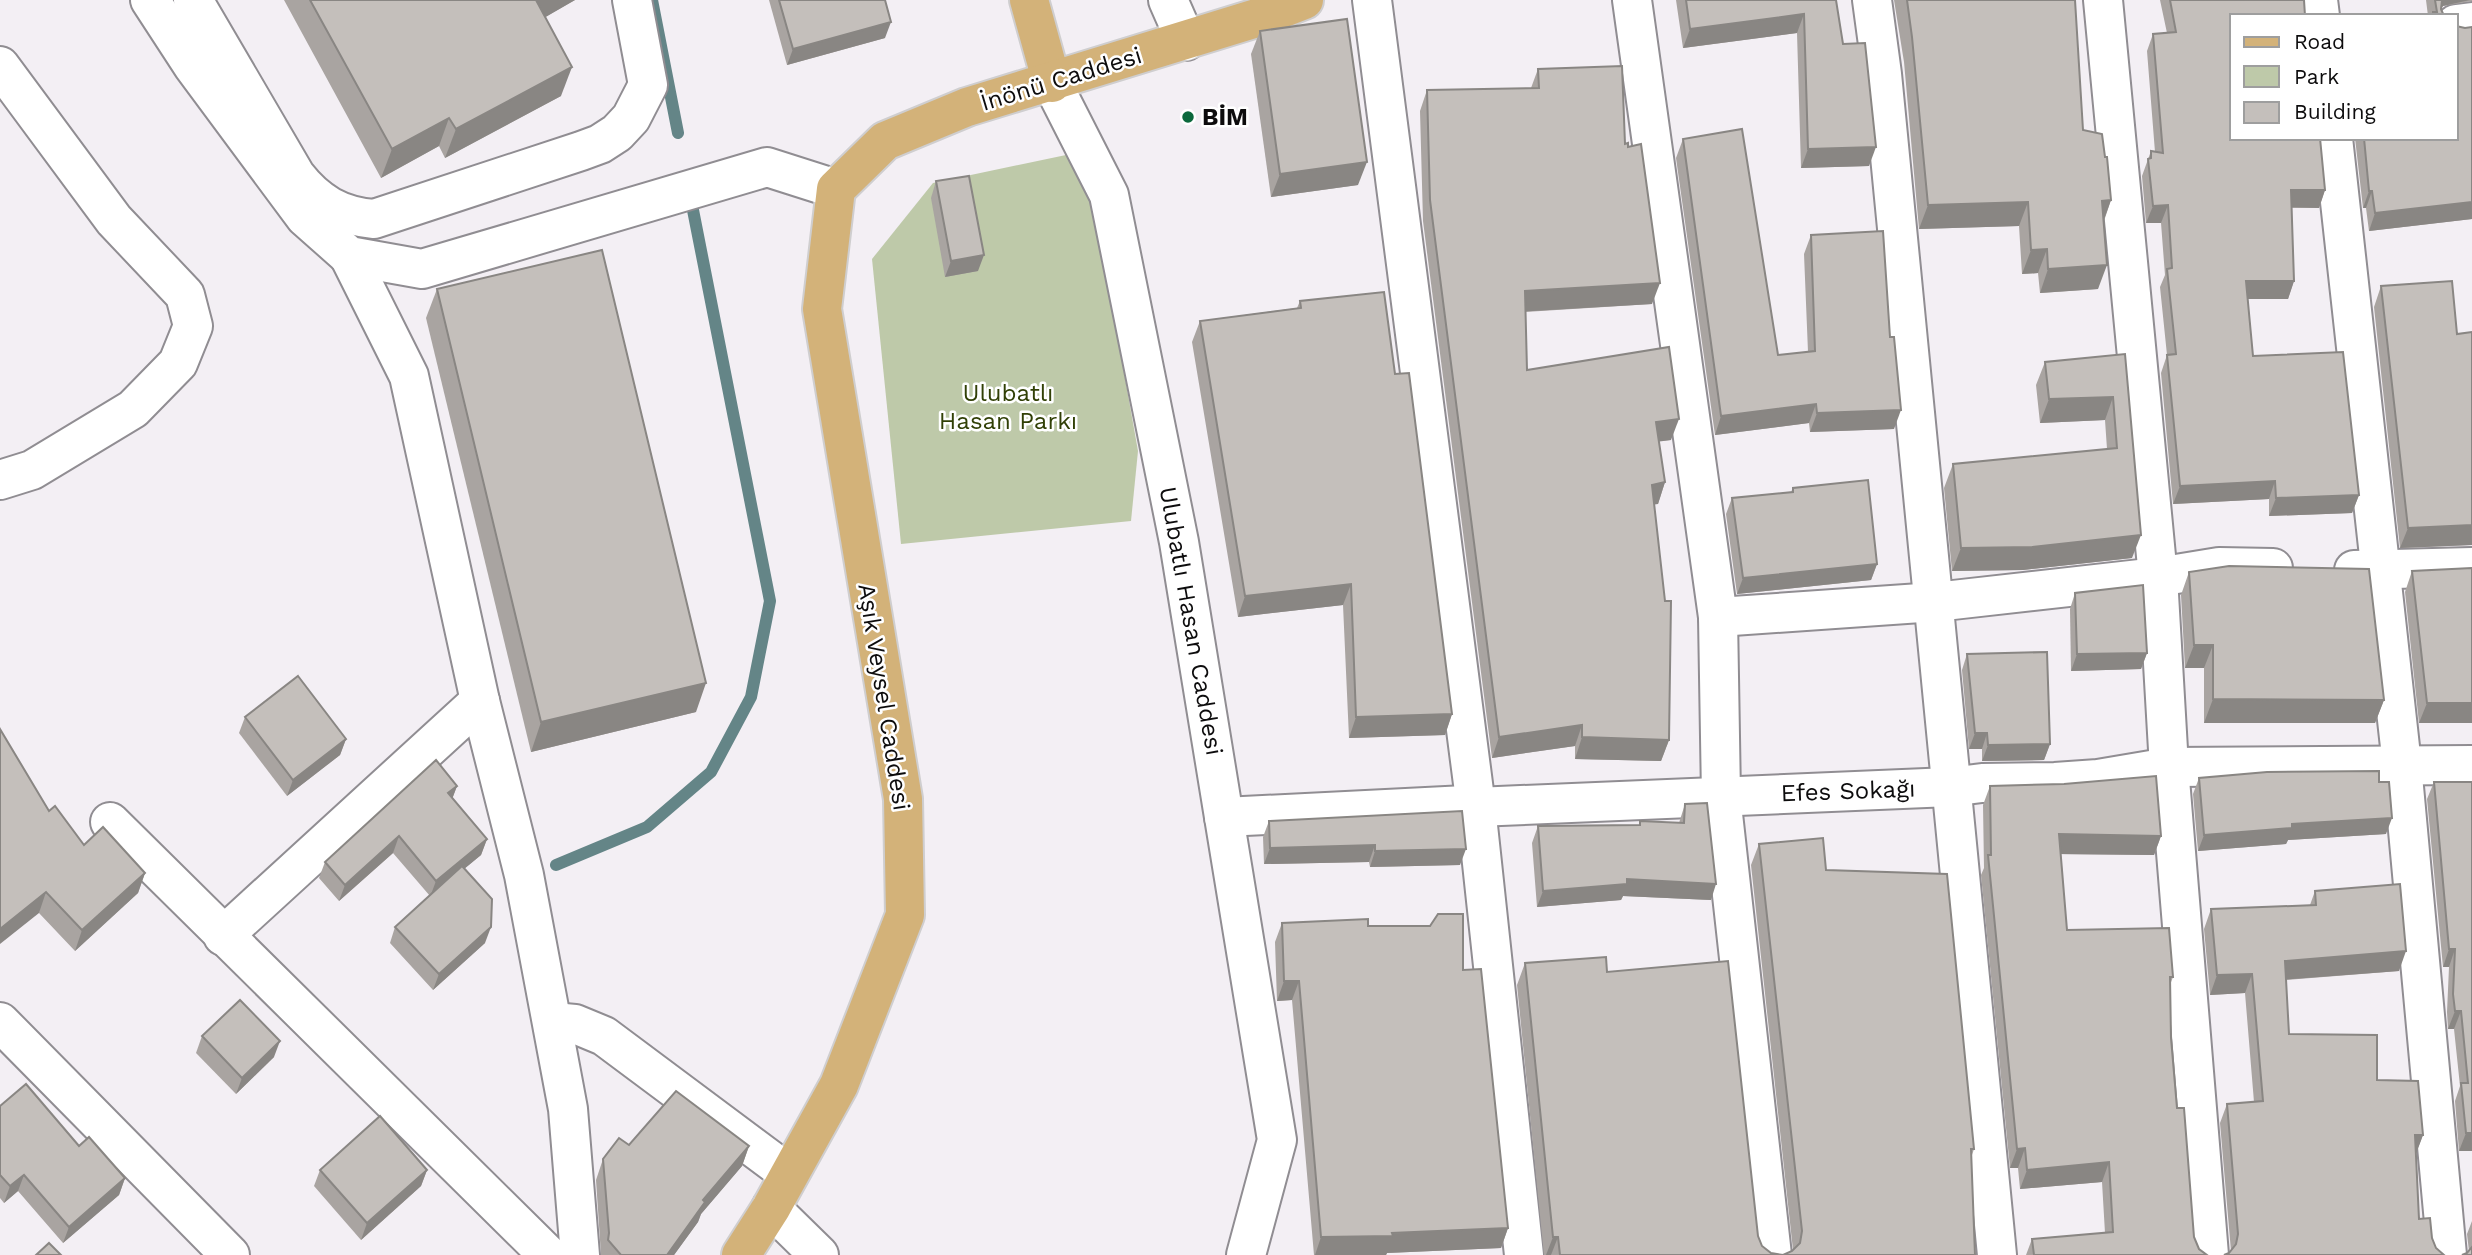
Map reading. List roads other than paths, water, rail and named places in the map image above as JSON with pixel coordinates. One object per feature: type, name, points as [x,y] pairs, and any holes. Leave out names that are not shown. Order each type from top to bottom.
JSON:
[{"type":"main road","name":"Ulubatlı Hasan Caddesi","points":[[1029,0],[1052,83]]},
{"type":"main road","name":"İnönü Caddesi","points":[[836,189],[885,141],[967,107],[1186,41],[1304,0]]},
{"type":"main road","name":"Aşık Veysel Caddesi","points":[[741,1255],[771,1208],[839,1085],[905,915],[903,799],[822,309],[836,189]]},
{"type":"street","points":[[150,0],[193,66],[305,217],[349,256],[409,376],[480,701],[524,875],[553,1022],[568,1109],[580,1255]]},
{"type":"street","points":[[193,0],[296,176],[307,190],[336,212],[374,219],[581,151],[600,144],[617,132],[631,118],[649,85],[632,0]]},
{"type":"street","points":[[1168,0],[1186,41]]},
{"type":"street","points":[[1372,0],[1476,807],[1524,1255]]},
{"type":"street","points":[[1632,0],[1718,617],[1721,796],[1772,1255]]},
{"type":"street","points":[[1872,0],[1882,75],[1997,1255]]},
{"type":"street","points":[[2103,0],[2158,577],[2169,767],[2209,1255]]},
{"type":"street","points":[[0,66],[114,220],[186,295],[193,326],[178,363],[133,409],[32,470],[0,480]]},
{"type":"street","name":"Ulubatlı Hasan Caddesi","points":[[1052,83],[1110,195],[1179,542],[1277,1140],[1246,1255]]},
{"type":"street","points":[[2333,140],[2402,765],[2447,1255]]},
{"type":"street","points":[[349,256],[422,269],[767,166],[836,189]]},
{"type":"street","points":[[1718,617],[1934,602],[2158,577],[2219,567],[2380,571],[2472,567]]},
{"type":"street","points":[[222,936],[480,701]]},
{"type":"street","name":"Efes Sokağı","points":[[1224,817],[2055,782],[2098,779],[2169,767],[2472,765]]},
{"type":"street","points":[[110,822],[222,936],[548,1255]]},
{"type":"street","points":[[0,1022],[230,1255]]},
{"type":"street","points":[[553,1022],[590,1028],[604,1036],[789,1174]]},
{"type":"street","points":[[771,1208],[819,1255]]},
{"type":"waterway","points":[[652,0],[678,133]]},
{"type":"waterway","points":[[556,865],[647,827],[711,772],[751,697],[770,601],[692,205]]},
{"type":"place","name":"BİM","points":[[1188,117]]},
{"type":"park label","name":"Ulubatlı Hasan Parkı","points":[[1008,407]]}]
